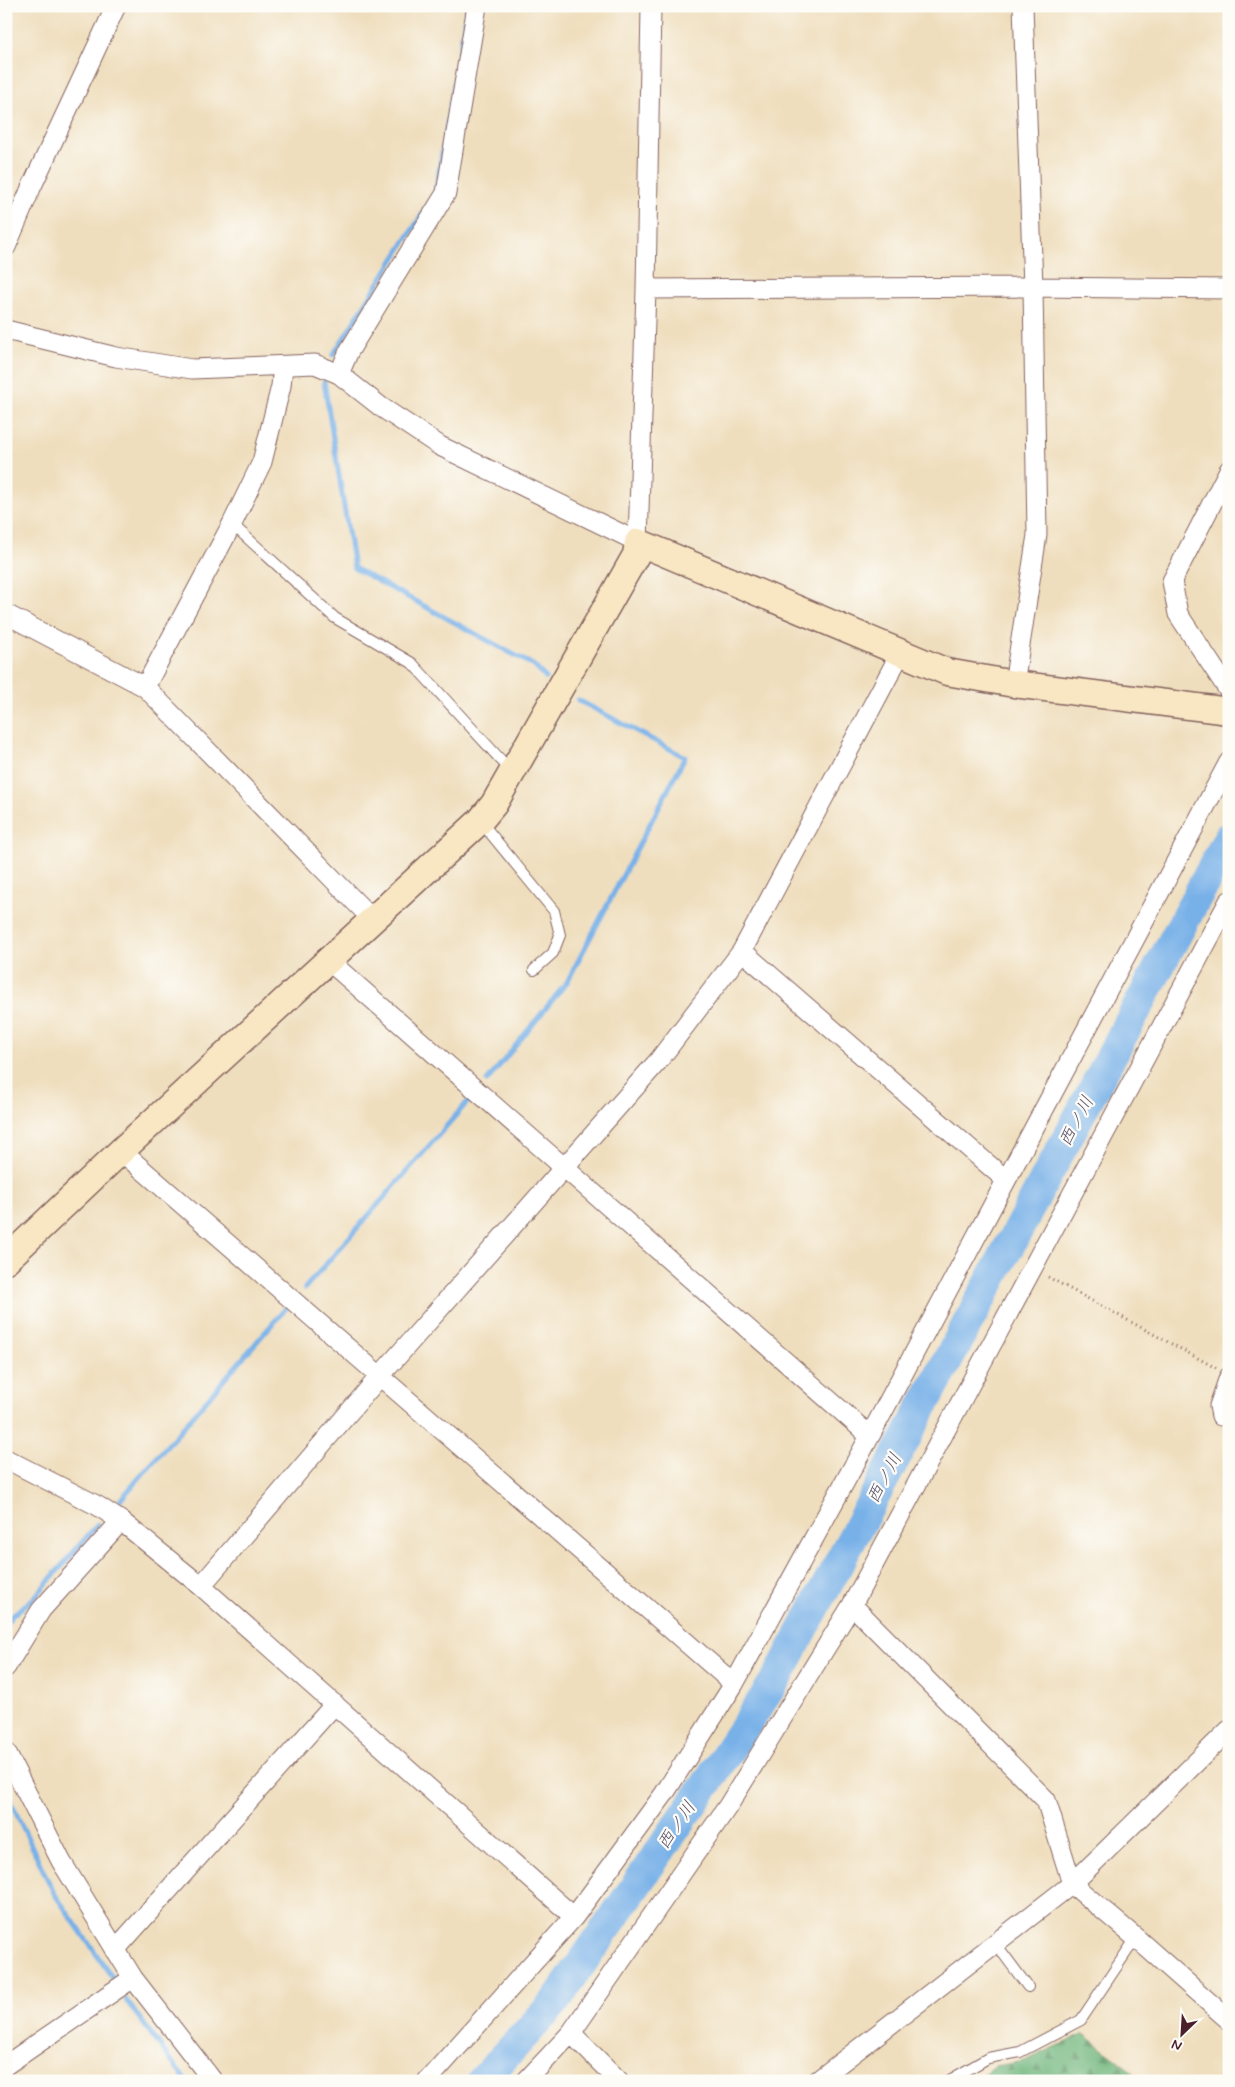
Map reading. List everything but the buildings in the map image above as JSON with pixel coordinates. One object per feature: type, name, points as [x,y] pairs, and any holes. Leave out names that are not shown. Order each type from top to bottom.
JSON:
[{"type":"street","points":[[6,247],[31,188],[116,6]]},
{"type":"street","points":[[339,374],[349,351],[446,193],[477,6]]},
{"type":"street","points":[[6,1260],[121,1150],[480,821],[494,804],[511,771],[636,555],[638,542],[646,289],[651,6]]},
{"type":"street","points":[[1014,684],[1037,535],[1033,287],[1023,6]]},
{"type":"street","points":[[646,289],[1033,287],[1229,289]]},
{"type":"street","points":[[6,330],[116,357],[192,369],[315,364],[339,374],[381,407],[440,446],[638,542],[946,672],[1014,684],[1229,711]]},
{"type":"street","points":[[145,687],[232,524],[262,462],[281,386],[283,366]]},
{"type":"street","points":[[1229,470],[1172,581],[1178,614],[1229,691]]},
{"type":"street","points":[[6,614],[145,687],[373,920]]},
{"type":"street","points":[[201,1586],[380,1376],[659,1060],[742,951],[900,654]]},
{"type":"street","points":[[427,2081],[574,1917],[664,1794],[734,1684],[870,1436],[1229,762]]},
{"type":"street","points":[[526,2081],[571,2032],[728,1806],[852,1605],[1229,901]]},
{"type":"street","points":[[742,951],[1006,1180]]},
{"type":"street","points":[[329,961],[870,1436]]},
{"type":"street","points":[[121,1150],[734,1684]]},
{"type":"street","points":[[1220,1416],[1218,1406],[1224,1374]]},
{"type":"street","points":[[6,1459],[98,1506],[121,1521],[201,1586],[574,1917]]},
{"type":"street","points":[[6,1667],[41,1610],[121,1521]]},
{"type":"street","points":[[852,1605],[1046,1800],[1072,1884],[1229,2020]]},
{"type":"street","points":[[116,1950],[335,1704]]},
{"type":"street","points":[[818,2081],[1072,1884],[1229,1730]]},
{"type":"street","points":[[6,1752],[61,1861],[133,1978],[213,2081]]},
{"type":"street","points":[[6,2065],[133,1978]]},
{"type":"street","points":[[571,2032],[619,2081]]},
{"type":"lane","points":[[232,524],[335,618],[412,663],[511,771]]},
{"type":"lane","points":[[480,821],[554,911],[560,935],[553,952],[534,970]]},
{"type":"lane","points":[[948,2081],[988,2058],[1020,2052],[1081,2020],[1136,1938]]},
{"type":"lane","points":[[996,1944],[1028,1987]]},
{"type":"path","points":[[1032,1268],[1224,1374]]},
{"type":"green space","points":[[1084,2034],[1144,2081],[975,2081],[995,2066],[1025,2061]]},
{"type":"waterway","points":[[333,355],[435,194],[467,9]]},
{"type":"waterway","points":[[324,382],[354,568],[533,665],[546,678]]},
{"type":"waterway","points":[[487,1081],[567,982],[685,757],[578,700]]},
{"type":"waterway","name":"西ノ川","points":[[482,2081],[554,2003],[705,1786],[777,1678],[1229,837]]},
{"type":"waterway","points":[[305,1288],[471,1098]]},
{"type":"waterway","points":[[121,1499],[286,1308]]},
{"type":"waterway","points":[[6,1625],[11,1616],[34,1598],[98,1524]]},
{"type":"waterway","points":[[6,1792],[54,1893],[112,1977]]},
{"type":"waterway","points":[[126,2000],[186,2081]]}]
